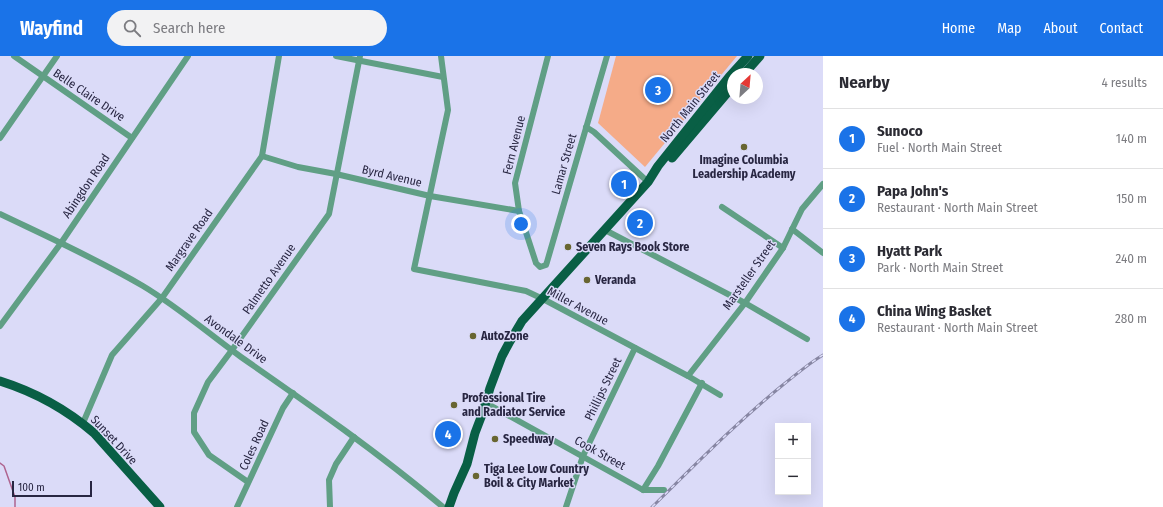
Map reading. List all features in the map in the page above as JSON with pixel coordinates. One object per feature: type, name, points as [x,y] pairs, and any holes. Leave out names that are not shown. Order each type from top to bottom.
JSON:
[{"type":"main road","name":"North Main Street","points":[[449,507],[467,464],[475,433],[502,356],[522,321],[650,178],[686,130],[748,56]]},
{"type":"main road","points":[[749,68],[760,56]]},
{"type":"main road","name":"North Main Street","points":[[650,178],[668,163],[727,93]]},
{"type":"main road","name":"Sunset Drive","points":[[0,381],[31,392],[83,423],[105,445],[160,507]]},
{"type":"main road","name":"North Main Street","points":[[443,507],[448,498],[454,493]]},
{"type":"street","name":"Belle Claire Drive","points":[[14,56],[132,138]]},
{"type":"street","points":[[0,138],[57,56]]},
{"type":"street","name":"Abingdon Road","points":[[0,326],[61,243],[188,56]]},
{"type":"street","name":"Margrave Road","points":[[83,423],[112,355],[162,298],[262,156],[279,56]]},
{"type":"street","points":[[336,56],[359,58],[443,77]]},
{"type":"street","points":[[430,196],[448,110],[441,56]]},
{"type":"street","name":"Fern Avenue","points":[[536,263],[519,211],[516,183],[548,56]]},
{"type":"street","name":"Lamar Street","points":[[536,263],[540,267],[546,265],[607,56]]},
{"type":"street","name":"Palmetto Avenue","points":[[248,482],[209,455],[194,432],[194,413],[208,382],[328,214],[359,58]]},
{"type":"street","points":[[586,127],[650,178]]},
{"type":"street","name":"Byrd Avenue","points":[[262,156],[298,167],[336,174],[430,196],[519,211]]},
{"type":"street","name":"Marsteller Street","points":[[688,376],[745,303],[783,248],[802,209],[823,184]]},
{"type":"street","name":"Miller Avenue","points":[[430,196],[414,269],[526,292],[543,299],[688,376],[720,395]]},
{"type":"street","points":[[722,207],[783,248]]},
{"type":"street","name":"Avondale Drive","points":[[0,214],[61,243],[162,298],[354,437],[443,507]]},
{"type":"street","points":[[792,229],[823,253]]},
{"type":"street","points":[[605,230],[745,303],[807,339]]},
{"type":"street","name":"Phillips Street","points":[[566,507],[583,456],[635,348]]},
{"type":"street","points":[[643,490],[658,466],[702,384]]},
{"type":"street","name":"Coles Road","points":[[237,507],[283,408],[292,393]]},
{"type":"street","name":"Cook Street","points":[[486,403],[643,490],[664,490]]},
{"type":"street","points":[[330,507],[329,480],[336,464],[354,437]]},
{"type":"shaded area","points":[[616,56],[737,56],[645,167],[598,123]]},
{"type":"waterway","points":[[0,463],[4,466],[15,497],[15,507]]},
{"type":"railway","points":[[652,507],[750,413],[803,369],[823,355]]},
{"type":"place","name":"Hyatt Park","points":[[658,90]]},
{"type":"place","name":"Imagine Columbia Leadership Academy","points":[[744,147]]},
{"type":"place","name":"Sunoco","points":[[624,184]]},
{"type":"place","name":"Papa John's","points":[[640,223]]},
{"type":"place","name":"Seven Rays Book Store","points":[[568,247]]},
{"type":"place","name":"Veranda","points":[[587,280]]},
{"type":"place","name":"AutoZone","points":[[473,336]]},
{"type":"place","name":"Professional Tire and Radiator Service","points":[[454,405]]},
{"type":"place","name":"China Wing Basket","points":[[448,434]]},
{"type":"place","name":"Speedway","points":[[495,439]]},
{"type":"place","name":"Tiga Lee Low Country Boil & City Market","points":[[476,476]]}]
